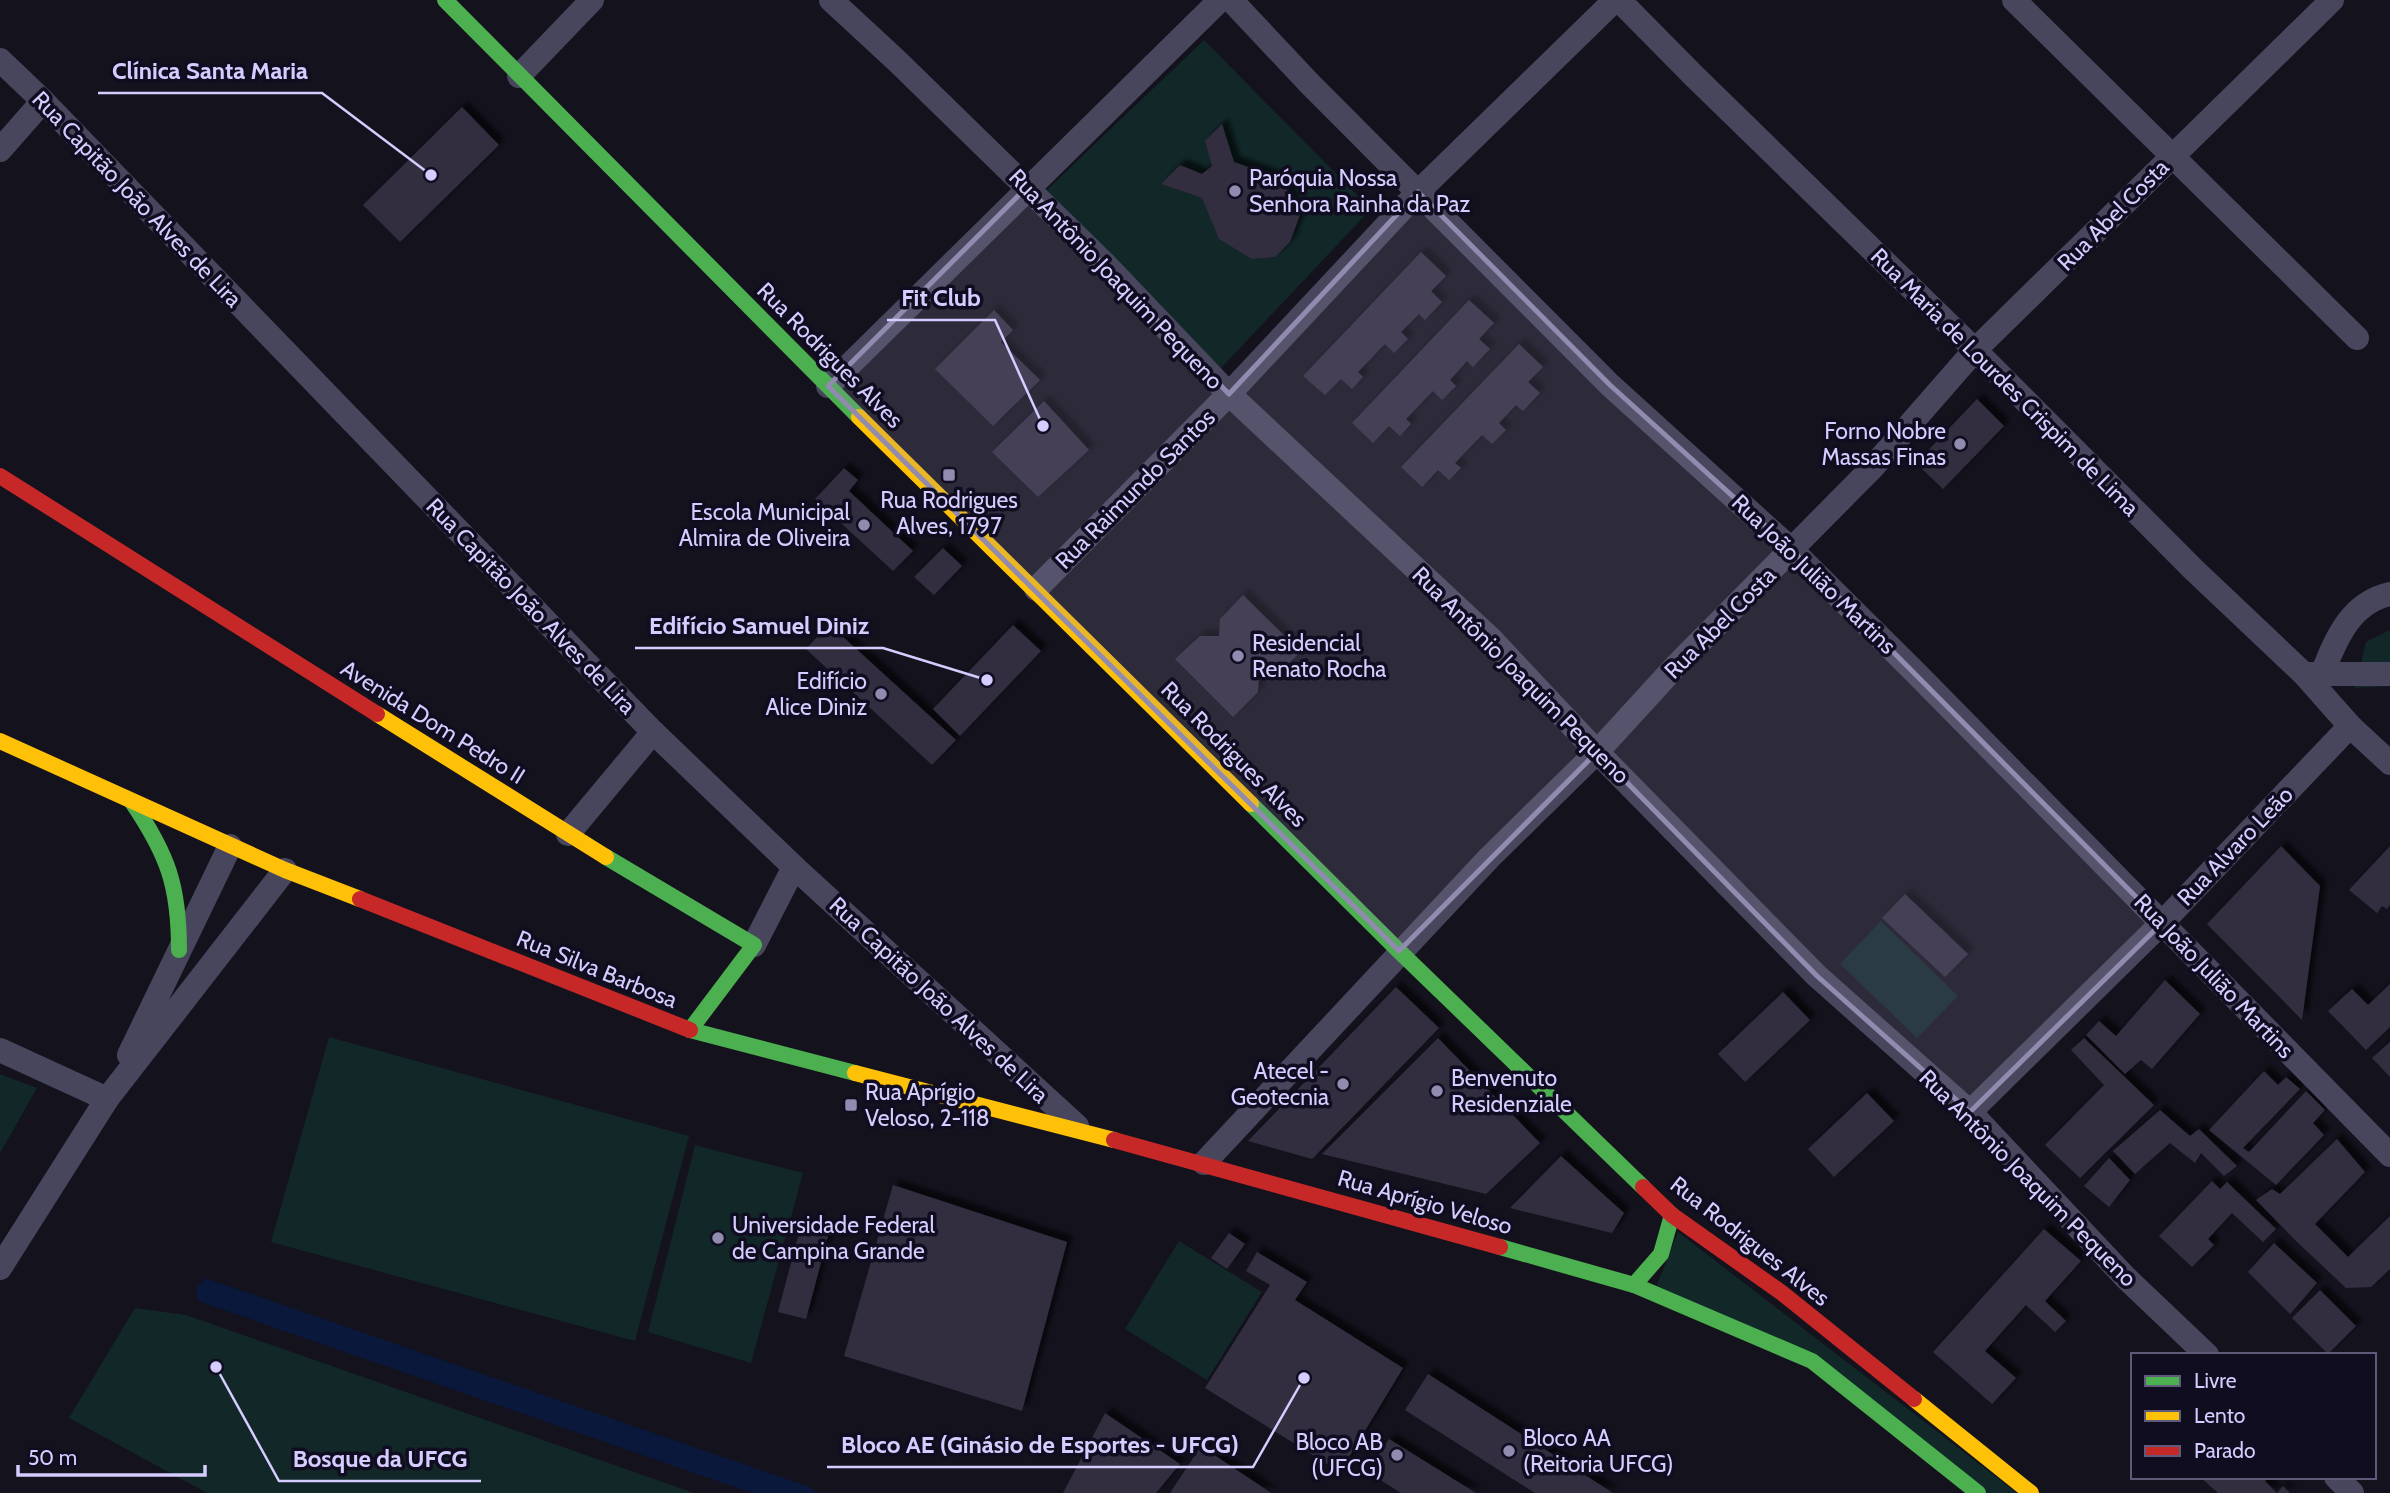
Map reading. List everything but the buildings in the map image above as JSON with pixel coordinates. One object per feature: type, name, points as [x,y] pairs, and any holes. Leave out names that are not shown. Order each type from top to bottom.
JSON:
[{"type":"main road","name":"Rua Rodrigues Alves","points":[[445,0],[828,386],[1037,589],[1399,951],[1672,1214],[1782,1293],[2031,1493]]},
{"type":"main road","name":"Avenida Dom Pedro II","points":[[0,476],[568,834],[754,945]]},
{"type":"main road","name":"Rua Silva Barbosa","points":[[0,741],[285,870],[690,1030],[1203,1163]]},
{"type":"main road","points":[[132,802],[155,835],[172,871],[180,910],[179,950]]},
{"type":"main road","points":[[690,1030],[754,945]]},
{"type":"main road","name":"Rua Aprígio Veloso","points":[[1203,1163],[1634,1285]]},
{"type":"main road","points":[[1672,1214],[1658,1263],[1634,1285],[1812,1361],[1978,1493]]},
{"type":"street","points":[[519,76],[592,0]]},
{"type":"street","name":"Rua Antônio Joaquim Pequeno","points":[[831,0],[1105,264],[1229,394],[1491,639],[1817,976],[1969,1112],[2125,1277],[2205,1353]]},
{"type":"street","points":[[828,386],[1027,187],[1220,0]]},
{"type":"street","name":"Rua João Julião Martins","points":[[1231,0],[1309,83],[1610,385],[1792,550],[2390,1155]]},
{"type":"street","name":"Rua Raimundo Santos","points":[[1037,589],[1229,394],[1418,192],[1617,0]]},
{"type":"street","name":"Rua Maria de Lourdes Crispim de Lima","points":[[1617,0],[1975,350],[2174,551],[2313,674],[2350,726],[2390,763]]},
{"type":"street","points":[[2014,0],[2357,338]]},
{"type":"street","name":"Rua Abel Costa","points":[[1203,1163],[1399,951],[1489,858],[1598,752],[1673,669],[1872,468],[1975,350],[2066,264],[2332,0]]},
{"type":"street","name":"Rua Capitão João Alves de Lira","points":[[0,60],[43,101],[653,732],[794,867],[1082,1131]]},
{"type":"street","points":[[0,150],[43,101]]},
{"type":"street","points":[[2313,674],[2342,627],[2367,603],[2390,594]]},
{"type":"street","points":[[2313,674],[2390,674]]},
{"type":"street","name":"Rua Alvaro Leão","points":[[1969,1112],[2162,923],[2350,726]]},
{"type":"street","points":[[568,834],[653,732]]},
{"type":"street","points":[[107,1100],[230,846]]},
{"type":"street","points":[[754,945],[794,867]]},
{"type":"street","points":[[0,1268],[107,1100],[285,870]]},
{"type":"street","points":[[0,1050],[107,1100]]},
{"type":"street","points":[[2338,1479],[2352,1493]]},
{"type":"highlighted area","points":[[1027,187],[1229,394],[1418,192],[1610,385],[1792,550],[2162,923],[1970,1112],[1817,976],[1597,752],[1399,951],[828,386]]},
{"type":"green space","points":[[1204,40],[1371,209],[1207,383],[1031,205]],"holes":[[[1206,141],[1234,162],[1282,179],[1300,215],[1290,242],[1275,257],[1252,259],[1202,198],[1161,184],[1180,165],[1202,174],[1212,166]]]},
{"type":"green space","points":[[2390,630],[2390,686],[2355,688],[2366,642]]},
{"type":"green space","points":[[1881,921],[1958,996],[1917,1038],[1840,964]]},
{"type":"green space","points":[[329,1037],[689,1136],[635,1341],[271,1242]]},
{"type":"green space","points":[[0,1074],[37,1088],[0,1153]]},
{"type":"green space","points":[[695,1145],[803,1173],[751,1363],[648,1332]]},
{"type":"green space","points":[[1678,1232],[2017,1493],[1987,1493],[1816,1357],[1656,1287]]},
{"type":"green space","points":[[1179,1241],[1262,1292],[1207,1380],[1125,1329]]},
{"type":"green space","points":[[135,1308],[186,1315],[694,1493],[207,1493],[69,1418]]},
{"type":"water","points":[[205,1278],[807,1486],[819,1493],[752,1493],[198,1301],[196,1288]]},
{"type":"traffic: fast","points":[[445,0],[859,417]]},
{"type":"traffic: fast","points":[[132,802],[155,838],[169,872],[177,907],[179,950]]},
{"type":"traffic: fast","points":[[1251,804],[1643,1187]]},
{"type":"traffic: fast","points":[[606,857],[754,945],[690,1030],[855,1073]]},
{"type":"traffic: fast","points":[[1634,1285],[1661,1254],[1672,1215]]},
{"type":"traffic: fast","points":[[1500,1247],[1634,1285],[1812,1361],[1978,1493]]},
{"type":"traffic: slow","points":[[859,417],[1251,804]]},
{"type":"traffic: slow","points":[[377,714],[606,857]]},
{"type":"traffic: slow","points":[[0,741],[285,870],[360,899]]},
{"type":"traffic: slow","points":[[855,1073],[1114,1140]]},
{"type":"traffic: slow","points":[[1914,1399],[2031,1493]]},
{"type":"traffic: jam","points":[[0,476],[377,714]]},
{"type":"traffic: jam","points":[[360,899],[690,1030]]},
{"type":"traffic: jam","points":[[1114,1140],[1500,1247]]},
{"type":"traffic: jam","points":[[1643,1187],[1672,1215],[1782,1293],[1914,1399]]},
{"type":"place","name":"Clínica Santa Maria","points":[[431,175]]},
{"type":"place","name":"Paróquia Nossa Senhora Rainha da Paz","points":[[1235,191]]},
{"type":"place","name":"Fit Club","points":[[1043,426]]},
{"type":"place","name":"Forno Nobre Massas Finas","points":[[1960,444]]},
{"type":"place","name":"Rua Rodrigues Alves, 1797","points":[[949,475]]},
{"type":"place","name":"Escola Municipal Almira de Oliveira","points":[[864,525]]},
{"type":"place","name":"Residencial Renato Rocha","points":[[1238,656]]},
{"type":"place","name":"Edifício Samuel Diniz","points":[[987,680]]},
{"type":"place","name":"Edifício Alice Diniz","points":[[881,694]]},
{"type":"place","name":"Atecel - Geotecnia","points":[[1343,1084]]},
{"type":"place","name":"Benvenuto Residenziale","points":[[1437,1091]]},
{"type":"place","name":"Rua Aprígio Veloso, 2-118","points":[[851,1105]]},
{"type":"place","name":"Universidade Federal de Campina Grande","points":[[718,1238]]},
{"type":"place","name":"Bosque da UFCG","points":[[216,1367]]},
{"type":"place","name":"Bloco AE (Ginásio de Esportes - UFCG)","points":[[1304,1378]]},
{"type":"place","name":"Bloco AA (Reitoria UFCG)","points":[[1509,1451]]},
{"type":"place","name":"Bloco AB (UFCG)","points":[[1397,1455]]}]
